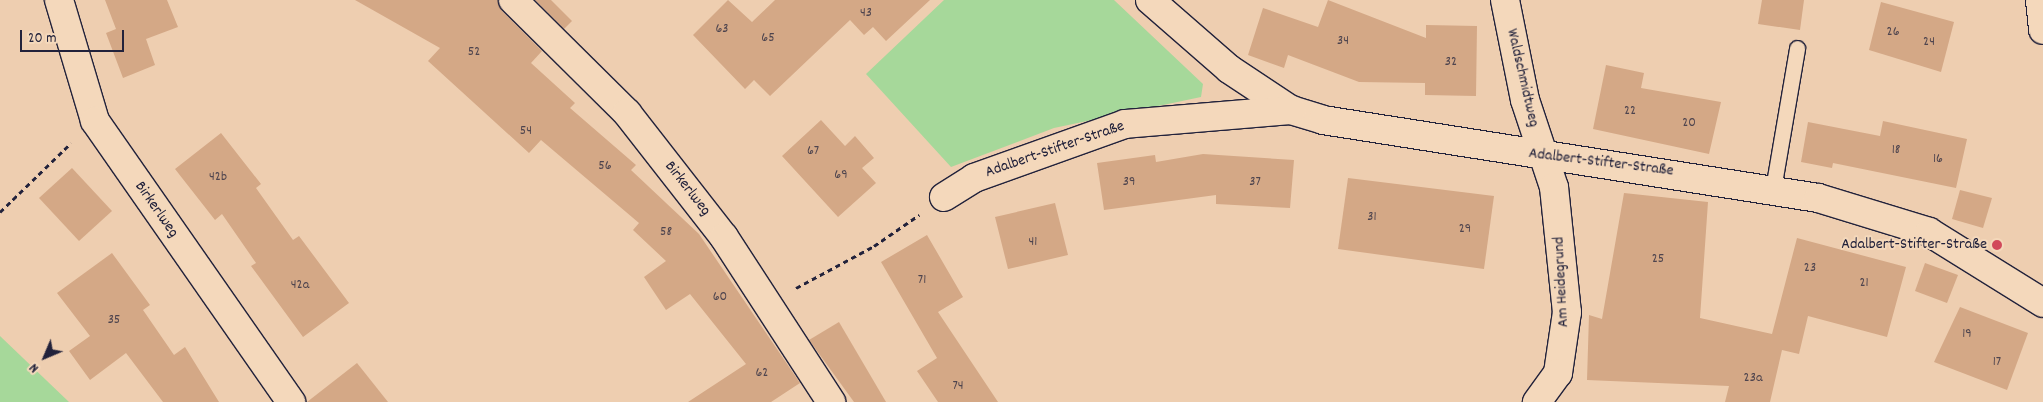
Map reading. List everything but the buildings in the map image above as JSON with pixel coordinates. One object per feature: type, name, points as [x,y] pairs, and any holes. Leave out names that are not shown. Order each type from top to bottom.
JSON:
[{"type":"street","name":"Birkerlweg","points":[[59,0],[95,121],[291,402]]},
{"type":"street","name":"Birkerlweg","points":[[513,0],[627,113],[770,304],[831,402]]},
{"type":"street","name":"Adalbert-Stifter-Straße","points":[[1150,0],[1229,69],[1291,110],[1322,120],[1542,156],[1773,189],[1929,232],[2042,298]]},
{"type":"street","name":"Waldschmidtweg","points":[[1505,0],[1525,100],[1542,156]]},
{"type":"street","points":[[2040,0],[2043,30]]},
{"type":"street","name":"Adalbert-Stifter-Straße","points":[[944,198],[974,178],[1125,124],[1291,110]]},
{"type":"street","name":"Am Heidegrund","points":[[1537,402],[1558,373],[1567,312],[1554,187],[1542,156]]},
{"type":"lane","points":[[1773,189],[1797,48]]},
{"type":"path","points":[[0,212],[95,121]]},
{"type":"path","points":[[770,304],[874,246],[944,198]]},
{"type":"green space","points":[[944,0],[1114,0],[1203,84],[1201,97],[1054,128],[951,167],[866,74]]},
{"type":"green space","points":[[0,336],[69,402],[0,402]]},
{"type":"place","name":"Adalbert-Stifter-Straße","points":[[1997,245]]}]
